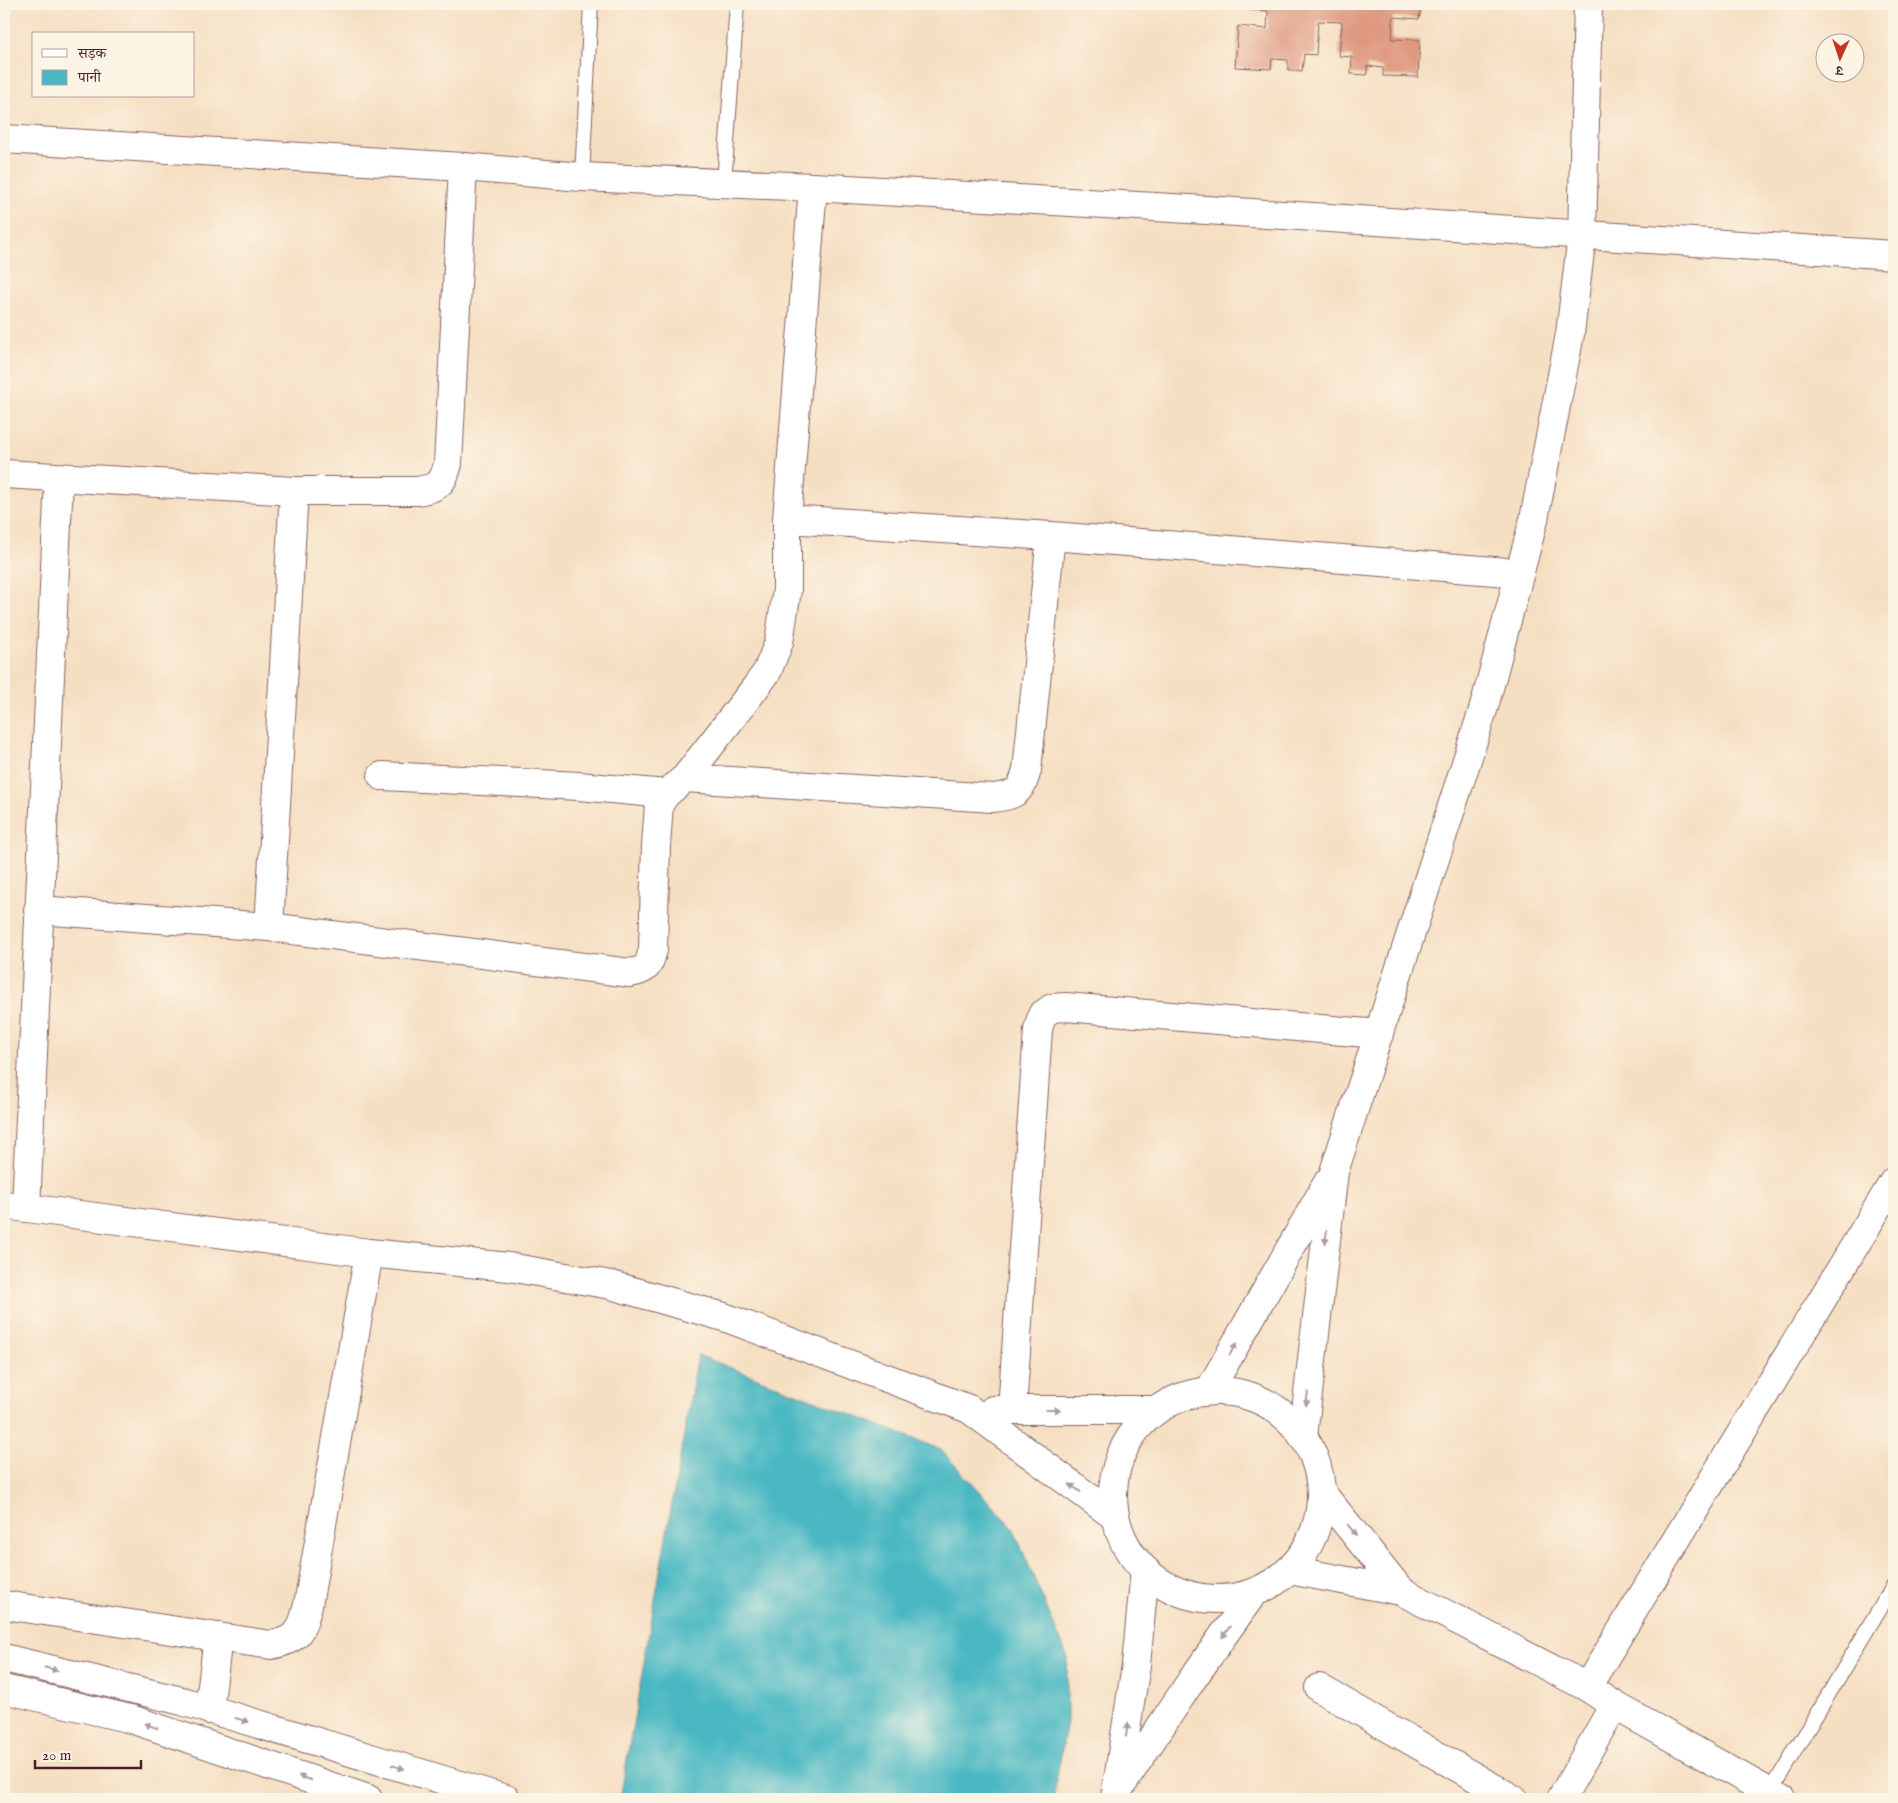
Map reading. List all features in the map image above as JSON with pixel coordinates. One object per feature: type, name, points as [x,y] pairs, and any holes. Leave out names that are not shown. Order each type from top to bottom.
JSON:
[{"type":"street","points":[[1303,1436],[1334,1172],[1484,707],[1534,519],[1570,334],[1582,235],[1588,4]]},
{"type":"street","points":[[4,139],[463,167],[582,177],[724,183],[1206,210],[1894,255]]},
{"type":"street","points":[[4,474],[294,491],[417,491],[432,488],[443,480],[448,464],[463,167]]},
{"type":"street","points":[[38,910],[269,927],[630,973],[642,971],[648,966],[653,950],[659,804],[676,786],[762,678],[779,642],[787,590],[787,519],[813,188]]},
{"type":"street","points":[[59,478],[38,910],[15,1206],[369,1253],[509,1267],[611,1285],[724,1317],[969,1409],[1114,1516]]},
{"type":"street","points":[[269,927],[294,491]]},
{"type":"street","points":[[787,519],[1051,536],[1520,572]]},
{"type":"street","points":[[382,776],[570,785],[676,786],[993,798],[1012,796],[1023,785],[1027,770],[1051,536]]},
{"type":"street","points":[[1012,1410],[1038,1030],[1042,1015],[1052,1008],[1066,1007],[1379,1034]]},
{"type":"street","points":[[1209,1391],[1334,1172]]},
{"type":"street","points":[[1587,1687],[1894,1181]]},
{"type":"street","points":[[4,1605],[271,1645],[289,1641],[303,1626],[308,1605],[369,1253]]},
{"type":"street","points":[[1209,1391],[1245,1395],[1278,1410],[1303,1436],[1316,1462],[1321,1492],[1318,1520],[1307,1547],[1289,1570],[1273,1583],[1254,1592],[1225,1598],[1196,1597],[1168,1587],[1145,1570],[1125,1546],[1114,1516],[1112,1486],[1119,1457],[1134,1430],[1156,1410],[1181,1397],[1209,1391]]},
{"type":"street","points":[[969,1409],[1156,1410]]},
{"type":"street","points":[[1321,1492],[1401,1591]]},
{"type":"street","points":[[1115,1797],[1136,1665],[1145,1570]]},
{"type":"street","points":[[1289,1570],[1401,1591],[1587,1687],[1614,1705],[1775,1795]]},
{"type":"street","points":[[1115,1797],[1191,1681],[1254,1592]]},
{"type":"street","points":[[209,1710],[218,1637]]},
{"type":"street","points":[[4,1658],[182,1701],[506,1799]]},
{"type":"street","points":[[1319,1688],[1513,1799]]},
{"type":"street","points":[[4,1689],[131,1719],[368,1799]]},
{"type":"street","points":[[1561,1799],[1614,1705]]},
{"type":"lane","points":[[582,177],[591,4]]},
{"type":"lane","points":[[724,183],[737,4]]},
{"type":"lane","points":[[1775,1795],[1894,1585]]},
{"type":"water","points":[[698,1355],[940,1449],[1013,1528],[1067,1656],[1067,1721],[1053,1799],[620,1799]]},
{"type":"building","points":[[1239,4],[1422,4],[1419,19],[1393,17],[1392,39],[1420,40],[1418,77],[1383,76],[1383,68],[1367,66],[1367,75],[1351,74],[1352,57],[1339,56],[1342,22],[1318,21],[1316,55],[1304,54],[1302,71],[1288,70],[1288,60],[1272,59],[1271,69],[1235,67],[1238,26],[1267,29],[1268,11],[1238,9]]}]
